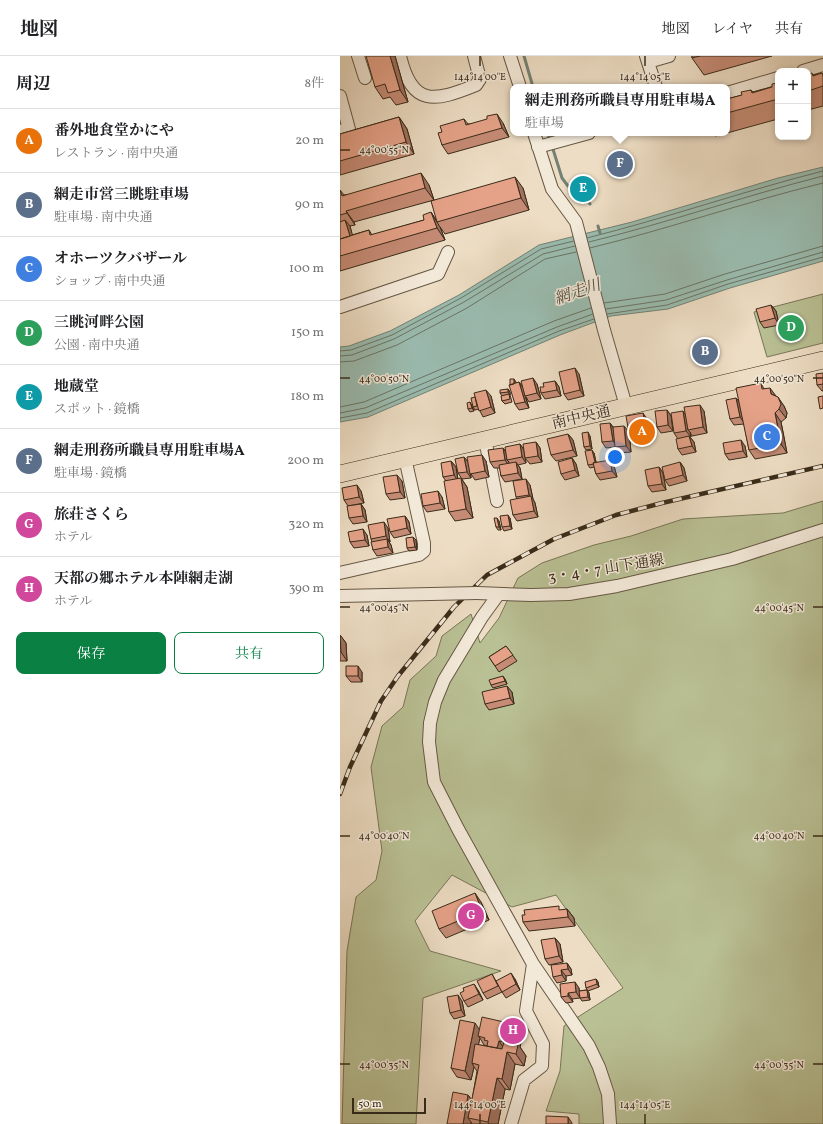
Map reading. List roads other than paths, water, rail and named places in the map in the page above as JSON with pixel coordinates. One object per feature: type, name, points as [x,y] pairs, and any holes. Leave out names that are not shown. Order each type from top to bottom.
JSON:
[{"type":"highway","name":"南中央通","points":[[340,474],[823,360]]},
{"type":"street","points":[[358,56],[365,78]]},
{"type":"street","points":[[400,56],[407,81],[412,87],[427,96],[440,97],[476,85],[480,79],[474,56]]},
{"type":"street","points":[[510,56],[519,84]]},
{"type":"street","points":[[655,84],[647,59],[669,56]]},
{"type":"street","points":[[811,69],[823,65]]},
{"type":"street","points":[[730,93],[775,79]]},
{"type":"street","points":[[340,96],[350,129],[340,131]]},
{"type":"street","points":[[537,136],[546,145],[552,189],[576,222],[604,330],[626,406]]},
{"type":"street","points":[[546,145],[579,136]]},
{"type":"street","points":[[340,307],[438,274],[448,252]]},
{"type":"street","points":[[485,439],[497,501]]},
{"type":"street","points":[[340,573],[419,555],[424,551],[424,543],[404,458]]},
{"type":"street","name":"3・4・7 山下通線","points":[[340,596],[478,593],[498,595],[569,594],[616,586],[732,558],[823,530]]},
{"type":"street","points":[[498,595],[482,617],[444,680],[435,702],[430,723],[430,762],[434,782],[458,829],[533,964],[589,1046],[599,1067],[608,1094],[610,1124]]},
{"type":"street","points":[[511,1124],[524,1080],[542,1066],[543,1044],[526,1011],[533,964]]},
{"type":"water","name":"網走川","points":[[823,167],[823,261],[730,288],[668,309],[611,316],[560,335],[368,417],[340,422],[340,347],[349,346],[390,331],[459,295],[539,245],[632,222],[778,178]]},
{"type":"waterway","points":[[524,56],[532,84]]},
{"type":"waterway","points":[[549,136],[550,141]]},
{"type":"waterway","points":[[552,146],[562,178],[568,186]]},
{"type":"waterway","points":[[587,199],[590,204]]},
{"type":"waterway","points":[[598,226],[600,233]]},
{"type":"railway","points":[[340,794],[350,767],[381,701],[398,676],[454,607],[487,575],[554,539],[616,515],[823,466]]},
{"type":"place","name":"網走刑務所職員専用駐車場A","points":[[620,164]]},
{"type":"place","name":"地蔵堂","points":[[583,189]]},
{"type":"place","name":"三眺河畔公園","points":[[791,328]]},
{"type":"place","name":"網走市営三眺駐車場","points":[[705,352]]},
{"type":"place","name":"番外地食堂かにや","points":[[642,432]]},
{"type":"place","name":"オホーツクバザール","points":[[767,437]]},
{"type":"place","name":"旅荘さくら","points":[[471,916]]},
{"type":"place","name":"天都の郷ホテル本陣網走湖","points":[[513,1031]]}]
